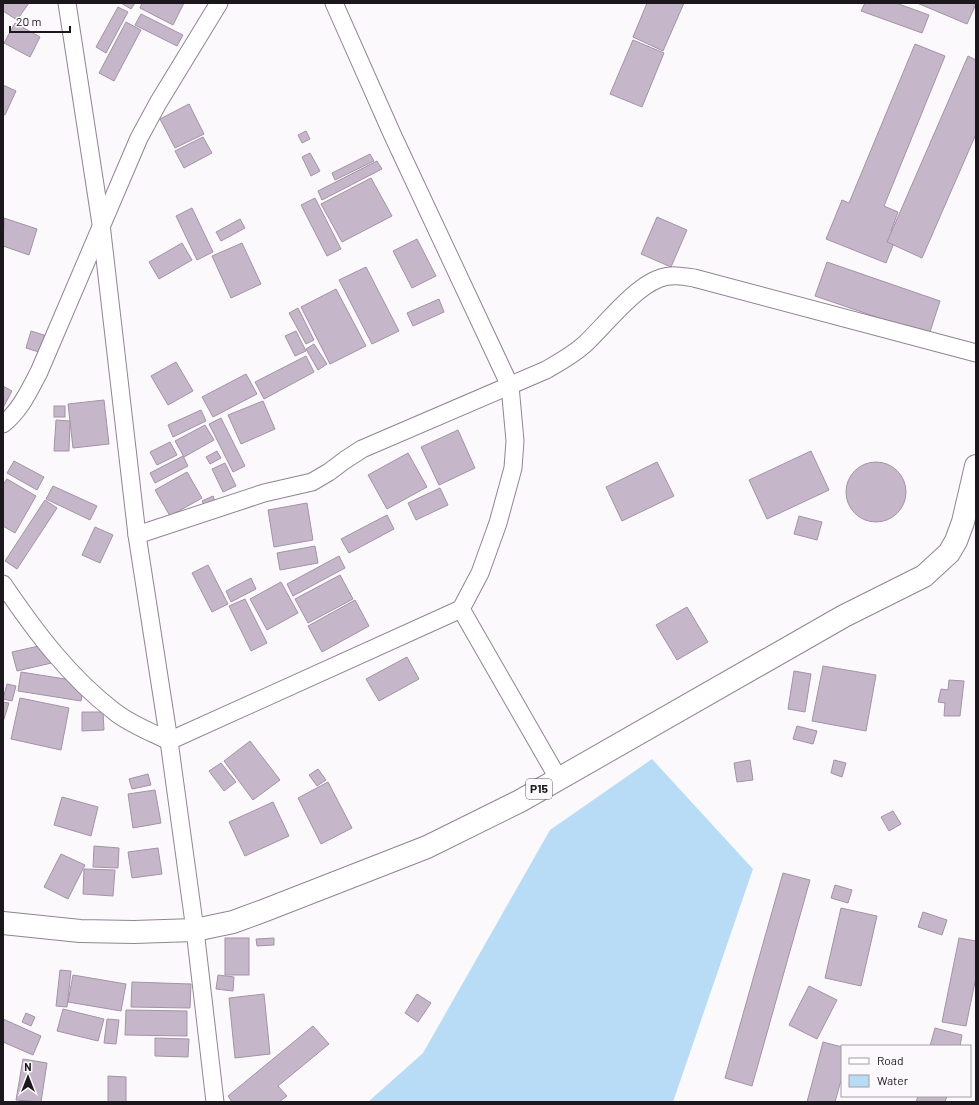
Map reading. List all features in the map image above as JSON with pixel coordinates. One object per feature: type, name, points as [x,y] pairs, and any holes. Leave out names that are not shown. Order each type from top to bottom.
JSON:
[{"type":"main road","name":"P15","points":[[3,923],[80,931],[134,932],[195,930],[233,922],[251,916],[427,847],[498,813],[558,778],[622,744],[742,673],[844,616],[924,576],[949,553],[956,541],[963,522],[976,466]]},
{"type":"street","points":[[67,3],[102,224],[137,535],[195,930],[215,1102]]},
{"type":"street","points":[[3,424],[26,399],[39,372],[139,138],[158,103],[219,3]]},
{"type":"street","points":[[168,741],[461,608],[480,573],[495,530],[513,468],[515,441],[510,386],[393,136],[334,3]]},
{"type":"street","points":[[137,535],[264,493],[312,482],[362,449],[510,386],[566,359],[583,346],[642,287],[658,279],[675,275],[694,278],[976,353]]},
{"type":"street","points":[[3,584],[33,628],[68,670],[116,713],[168,741]]},
{"type":"street","points":[[461,608],[558,778]]},
{"type":"water","points":[[652,759],[753,869],[673,1102],[368,1102],[423,1053],[550,830]]},
{"type":"building","points":[[3,3],[29,3],[17,20],[3,11]]},
{"type":"building","points":[[121,3],[135,3],[131,9]]},
{"type":"building","points":[[142,3],[184,3],[173,25],[140,8]]},
{"type":"building","points":[[647,3],[684,3],[663,51],[633,37]]},
{"type":"building","points":[[865,3],[896,3],[929,15],[922,33],[861,11]]},
{"type":"building","points":[[917,3],[976,3],[976,4],[967,24]]},
{"type":"building","points":[[118,7],[128,12],[106,53],[96,47]]},
{"type":"building","points":[[141,14],[183,35],[177,46],[135,25]]},
{"type":"building","points":[[126,22],[141,30],[114,81],[99,73]]},
{"type":"building","points":[[15,23],[40,37],[30,57],[4,43]]},
{"type":"building","points":[[633,40],[664,53],[642,107],[610,94]]},
{"type":"building","points":[[915,44],[945,56],[884,206],[898,212],[891,231],[898,233],[886,263],[826,239],[842,200],[849,203]]},
{"type":"building","points":[[968,56],[976,60],[976,134],[922,258],[887,242]]},
{"type":"building","points":[[3,85],[16,91],[5,115],[3,114]]},
{"type":"building","points":[[189,104],[204,134],[175,148],[160,119]]},
{"type":"building","points":[[306,131],[310,139],[302,143],[298,135]]},
{"type":"building","points":[[203,137],[212,153],[184,168],[175,151]]},
{"type":"building","points":[[310,153],[320,171],[311,176],[302,157]]},
{"type":"building","points":[[370,154],[374,161],[335,180],[332,173]]},
{"type":"building","points":[[377,161],[382,169],[322,200],[318,191]]},
{"type":"building","points":[[371,178],[392,216],[342,242],[321,204]]},
{"type":"building","points":[[315,198],[341,249],[327,256],[301,205]]},
{"type":"building","points":[[192,208],[213,252],[197,260],[176,216]]},
{"type":"building","points":[[657,217],[687,230],[671,267],[641,254]]},
{"type":"building","points":[[4,218],[37,229],[29,255],[3,246]]},
{"type":"building","points":[[240,219],[245,228],[221,241],[216,232]]},
{"type":"building","points":[[417,239],[436,276],[412,288],[393,251]]},
{"type":"building","points":[[182,243],[192,260],[159,279],[149,262]]},
{"type":"building","points":[[242,243],[261,284],[231,298],[212,256]]},
{"type":"building","points":[[827,262],[940,301],[929,335],[815,296]]},
{"type":"building","points":[[366,267],[399,331],[372,344],[339,280]]},
{"type":"building","points":[[336,289],[366,346],[330,364],[301,307]]},
{"type":"building","points":[[439,299],[444,312],[413,326],[407,313]]},
{"type":"building","points":[[298,308],[314,340],[306,344],[289,313]]},
{"type":"building","points":[[31,331],[47,336],[42,353],[26,348]]},
{"type":"building","points":[[296,331],[306,351],[295,356],[285,336]]},
{"type":"building","points":[[314,344],[327,364],[318,370],[306,349]]},
{"type":"building","points":[[306,356],[314,372],[264,399],[255,382]]},
{"type":"building","points":[[176,362],[193,391],[168,405],[151,376]]},
{"type":"building","points":[[246,374],[257,394],[213,417],[202,397]]},
{"type":"building","points":[[3,386],[12,391],[3,408]]},
{"type":"building","points":[[104,400],[109,444],[73,448],[68,404]]},
{"type":"building","points":[[263,401],[275,429],[241,444],[228,415]]},
{"type":"building","points":[[54,406],[65,406],[65,417],[54,417]]},
{"type":"building","points":[[201,410],[206,421],[173,437],[168,425]]},
{"type":"building","points":[[221,418],[245,466],[233,472],[209,424]]},
{"type":"building","points":[[56,420],[70,421],[69,451],[54,451]]},
{"type":"building","points":[[205,425],[214,440],[184,457],[175,441]]},
{"type":"building","points":[[458,430],[475,468],[439,485],[421,447]]},
{"type":"building","points":[[170,442],[177,455],[157,465],[150,452]]},
{"type":"building","points":[[217,451],[221,458],[210,464],[206,457]]},
{"type":"building","points":[[811,451],[829,490],[767,519],[749,480]]},
{"type":"building","points":[[408,453],[427,487],[387,509],[368,475]]},
{"type":"building","points":[[183,456],[188,466],[155,483],[150,473]]},
{"type":"building","points":[[14,461],[44,477],[37,490],[7,473]]},
{"type":"building","points":[[657,462],[674,496],[622,521],[606,487]]},
{"type":"building","points":[[870,462],[882,462],[893,467],[901,475],[906,486],[904,504],[893,517],[882,522],[870,522],[859,517],[851,509],[846,498],[846,486],[851,475],[859,467]]},
{"type":"building","points":[[225,463],[236,486],[223,492],[212,469]]},
{"type":"building","points":[[187,472],[202,498],[170,516],[155,490]]},
{"type":"building","points":[[7,479],[36,496],[15,533],[3,526],[3,485]]},
{"type":"building","points":[[53,486],[97,506],[90,520],[46,499]]},
{"type":"building","points":[[440,488],[448,505],[416,520],[408,503]]},
{"type":"building","points":[[213,496],[215,501],[204,505],[202,501]]},
{"type":"building","points":[[45,500],[57,508],[17,569],[5,561]]},
{"type":"building","points":[[307,503],[313,540],[274,547],[268,510]]},
{"type":"building","points":[[387,515],[394,529],[349,553],[341,539]]},
{"type":"building","points":[[799,516],[822,522],[817,540],[794,534]]},
{"type":"building","points":[[95,527],[113,535],[100,563],[82,555]]},
{"type":"building","points":[[315,546],[318,563],[280,570],[277,553]]},
{"type":"building","points":[[339,556],[345,568],[293,596],[287,584]]},
{"type":"building","points":[[208,565],[228,604],[212,612],[192,573]]},
{"type":"building","points":[[340,575],[353,599],[308,623],[295,599]]},
{"type":"building","points":[[251,578],[256,589],[231,602],[226,591]]},
{"type":"building","points":[[281,582],[298,613],[267,630],[250,599]]},
{"type":"building","points":[[245,599],[267,643],[251,651],[229,606]]},
{"type":"building","points":[[355,600],[369,626],[322,652],[308,626]]},
{"type":"building","points":[[687,607],[708,642],[677,660],[656,625]]},
{"type":"building","points":[[52,643],[56,662],[17,671],[12,652]]},
{"type":"building","points":[[407,657],[419,679],[379,701],[366,679]]},
{"type":"building","points":[[823,666],[876,675],[866,731],[812,721]]},
{"type":"building","points":[[794,671],[811,674],[805,712],[788,709]]},
{"type":"building","points":[[21,672],[84,682],[81,701],[18,691]]},
{"type":"building","points":[[949,680],[964,681],[960,716],[944,716],[945,703],[938,702],[941,689],[948,690]]},
{"type":"building","points":[[7,684],[16,686],[12,701],[3,699]]},
{"type":"building","points":[[20,698],[69,708],[61,750],[11,739]]},
{"type":"building","points":[[3,702],[9,703],[3,722]]},
{"type":"building","points":[[82,712],[103,712],[104,730],[82,731]]},
{"type":"building","points":[[797,726],[817,731],[813,744],[793,739]]},
{"type":"building","points":[[250,741],[280,780],[253,800],[224,761]]},
{"type":"building","points":[[750,760],[753,780],[737,782],[734,763]]},
{"type":"building","points":[[834,760],[846,763],[842,777],[831,773]]},
{"type":"building","points":[[221,763],[236,782],[224,791],[209,771]]},
{"type":"building","points":[[318,769],[326,780],[317,786],[309,775]]},
{"type":"building","points":[[148,774],[151,785],[132,789],[129,779]]},
{"type":"building","points":[[328,782],[352,828],[321,844],[298,798]]},
{"type":"building","points":[[155,790],[161,823],[133,828],[128,794]]},
{"type":"building","points":[[62,797],[98,807],[91,836],[54,825]]},
{"type":"building","points":[[273,802],[289,836],[245,856],[229,822]]},
{"type":"building","points":[[893,811],[901,824],[889,831],[881,817]]},
{"type":"building","points":[[94,846],[119,848],[118,868],[93,867]]},
{"type":"building","points":[[158,848],[162,874],[132,878],[128,852]]},
{"type":"building","points":[[61,854],[85,865],[68,899],[44,887]]},
{"type":"building","points":[[84,869],[115,870],[113,896],[83,894]]},
{"type":"building","points":[[783,873],[810,880],[752,1086],[725,1078]]},
{"type":"building","points":[[835,885],[852,890],[848,903],[831,898]]},
{"type":"building","points":[[841,908],[877,916],[861,986],[825,978]]},
{"type":"building","points":[[923,912],[947,920],[942,935],[918,927]]},
{"type":"building","points":[[225,938],[249,938],[249,975],[225,975]]},
{"type":"building","points":[[274,938],[274,945],[257,946],[256,939]]},
{"type":"building","points":[[959,938],[976,941],[976,977],[966,1026],[942,1022]]},
{"type":"building","points":[[60,970],[71,971],[67,1007],[56,1006]]},
{"type":"building","points":[[73,975],[126,984],[121,1011],[68,1002]]},
{"type":"building","points":[[218,975],[234,977],[233,991],[216,989]]},
{"type":"building","points":[[132,982],[191,984],[190,1008],[131,1007]]},
{"type":"building","points":[[809,986],[837,1000],[817,1039],[789,1025]]},
{"type":"building","points":[[264,994],[270,1054],[235,1058],[229,998]]},
{"type":"building","points":[[417,994],[431,1003],[418,1022],[405,1013]]},
{"type":"building","points":[[63,1009],[104,1019],[98,1041],[57,1031]]},
{"type":"building","points":[[126,1010],[187,1011],[187,1036],[125,1035]]},
{"type":"building","points":[[26,1013],[35,1017],[31,1026],[22,1022]]},
{"type":"building","points":[[3,1019],[41,1036],[33,1055],[3,1042]]},
{"type":"building","points":[[107,1019],[119,1020],[116,1044],[104,1043]]},
{"type":"building","points":[[313,1026],[329,1044],[278,1086],[287,1096],[279,1102],[232,1102],[228,1096]]},
{"type":"building","points":[[935,1028],[962,1035],[960,1045],[930,1045]]},
{"type":"building","points":[[155,1038],[189,1039],[188,1057],[155,1056]]},
{"type":"building","points":[[823,1042],[841,1047],[841,1081],[835,1102],[807,1102]]},
{"type":"building","points":[[23,1059],[47,1063],[41,1102],[16,1100]]},
{"type":"building","points":[[108,1076],[126,1077],[126,1102],[108,1102]]},
{"type":"building","points":[[918,1097],[947,1097],[945,1102],[916,1102]]}]
